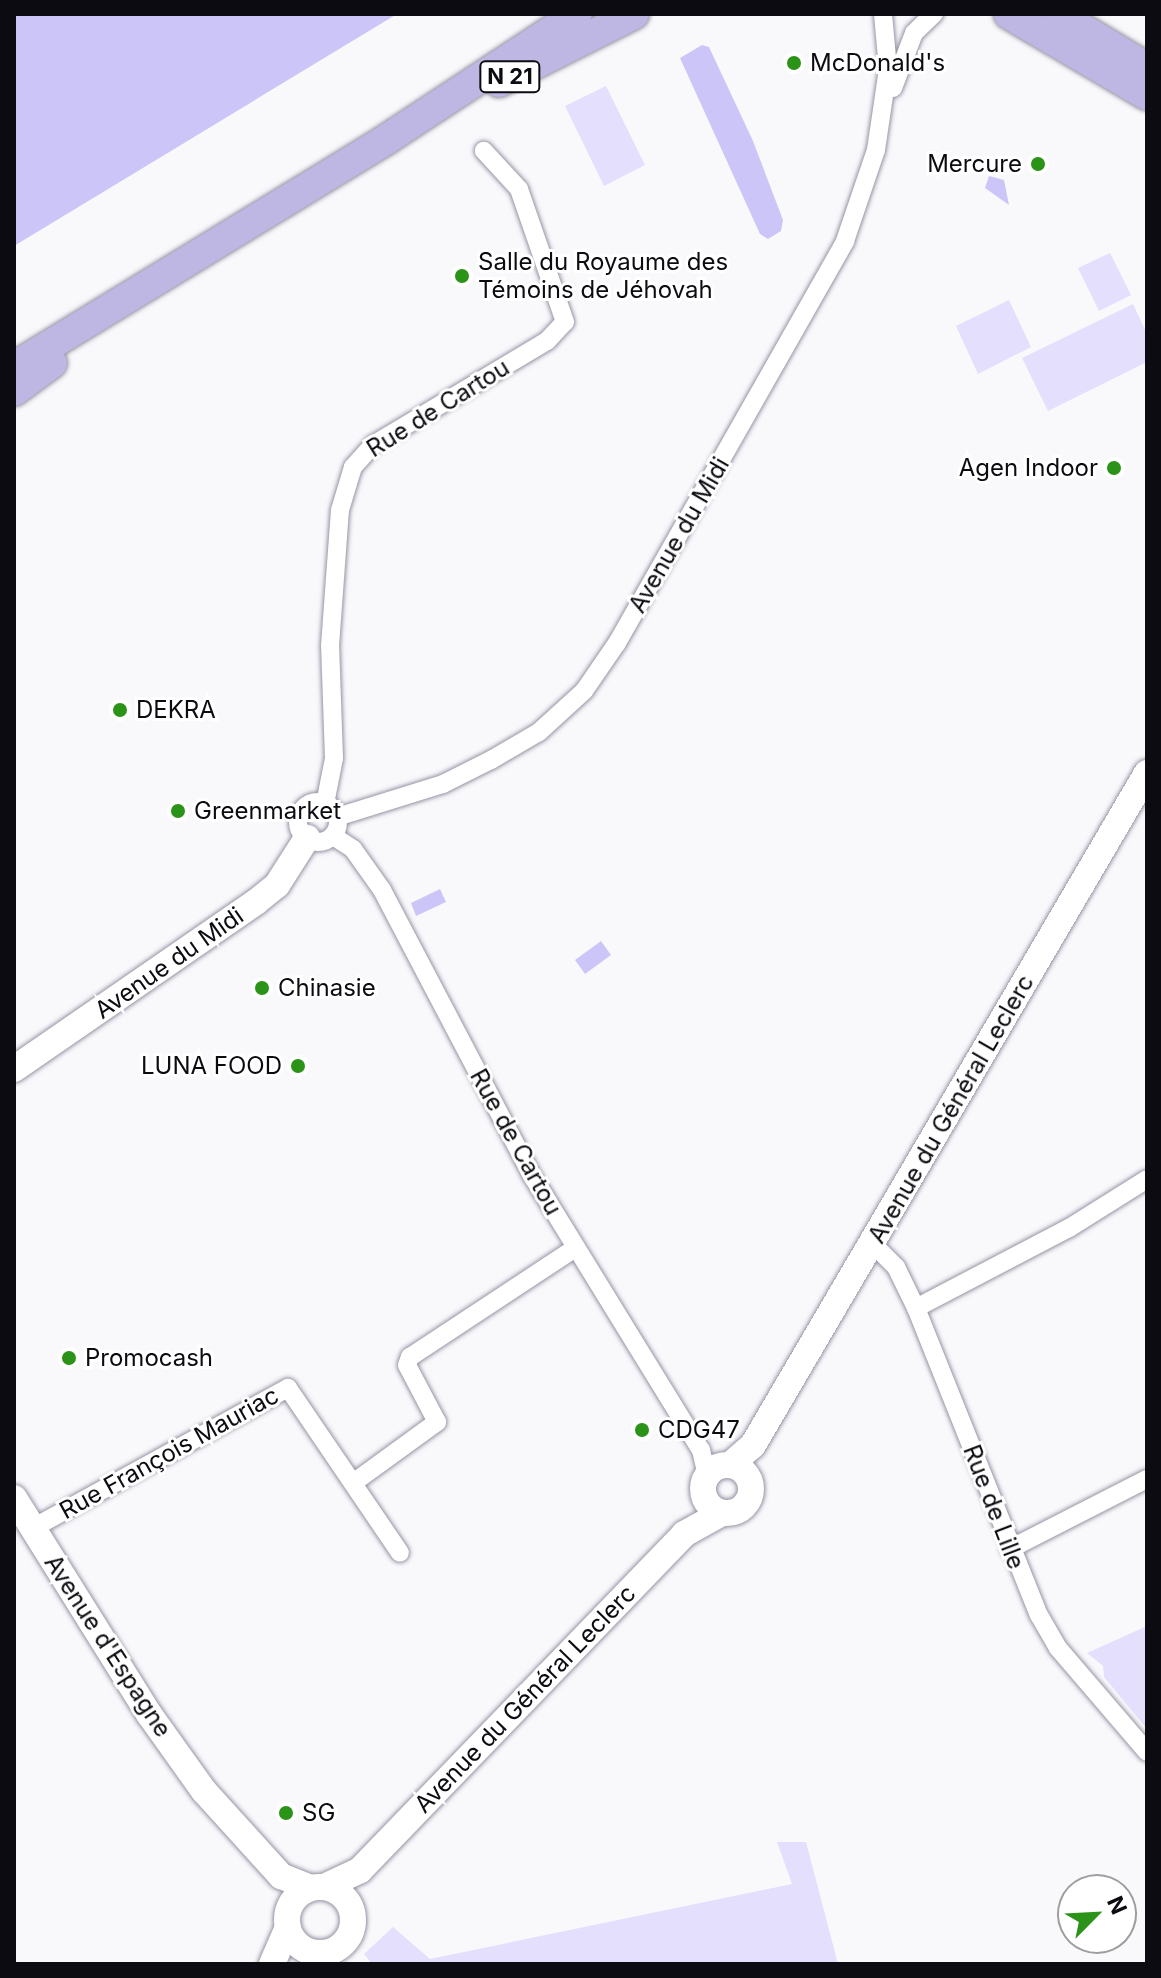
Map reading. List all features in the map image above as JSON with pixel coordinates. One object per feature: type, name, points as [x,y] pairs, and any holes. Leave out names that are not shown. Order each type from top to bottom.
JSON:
[{"type":"main road","name":"N 21","points":[[387,139],[577,14]]},
{"type":"main road","name":"N 21","points":[[387,139],[634,14]]},
{"type":"main road","points":[[1009,14],[1147,95]]},
{"type":"main road","points":[[1058,14],[1147,68]]},
{"type":"main road","points":[[14,367],[387,139]]},
{"type":"main road","points":[[14,391],[212,246]]},
{"type":"street","name":"Avenue du Midi","points":[[331,810],[443,784],[539,732],[584,691],[617,643],[841,250],[872,171],[889,40],[883,14]]},
{"type":"street","name":"Avenue du Midi","points":[[881,120],[908,44],[934,14]]},
{"type":"street","name":"Rue de Cartou","points":[[331,810],[334,758],[330,646],[340,510],[353,467],[373,445],[547,341],[565,322],[519,189],[484,151]]},
{"type":"street","name":"Avenue du Général Leclerc","points":[[317,1887],[360,1870],[690,1528],[719,1471],[753,1445],[1147,773]]},
{"type":"street","points":[[308,805],[331,810],[333,836],[323,842],[307,838],[299,827],[300,814],[308,805]]},
{"type":"street","name":"Rue de Cartou","points":[[333,836],[353,849],[382,890],[575,1248],[719,1471]]},
{"type":"street","name":"Avenue du Midi","points":[[14,1069],[256,902],[277,885],[307,838]]},
{"type":"street","points":[[916,1308],[1069,1228],[1147,1179]]},
{"type":"street","name":"Rue de Lille","points":[[873,1244],[896,1267],[916,1308],[1010,1549],[1058,1648],[1147,1752]]},
{"type":"street","points":[[353,1483],[437,1422],[407,1365],[410,1357],[575,1248]]},
{"type":"street","name":"Rue François Mauriac","points":[[33,1528],[288,1388],[400,1553]]},
{"type":"street","points":[[719,1471],[711,1507],[722,1513]]},
{"type":"street","name":"Avenue du Général Leclerc","points":[[690,1528],[722,1513],[737,1511],[748,1501],[719,1471]]},
{"type":"street","points":[[1010,1549],[1147,1479]]},
{"type":"street","name":"Avenue d'Espagne","points":[[14,1498],[149,1714],[204,1791],[257,1851]]},
{"type":"street","points":[[257,1851],[281,1876],[344,1897],[354,1964]]},
{"type":"street","points":[[257,1851],[276,1880],[287,1922],[321,1955]]},
{"type":"street","points":[[272,1964],[321,1955],[335,1949],[350,1922],[360,1870]]},
{"type":"street","points":[[272,1964],[294,1899],[317,1887]]},
{"type":"shaded area","points":[[14,14],[397,14],[14,246]]},
{"type":"shaded area","points":[[702,45],[709,47],[753,141],[783,220],[781,231],[768,239],[760,234],[680,58]]},
{"type":"shaded area","points":[[606,86],[645,165],[604,186],[565,106]]},
{"type":"shaded area","points":[[989,176],[1004,180],[1009,205],[985,188]]},
{"type":"shaded area","points":[[1110,253],[1131,295],[1099,311],[1078,268]]},
{"type":"shaded area","points":[[1009,300],[1031,347],[978,374],[956,326]]},
{"type":"shaded area","points":[[1133,304],[1147,334],[1147,362],[1048,411],[1022,358]]},
{"type":"shaded area","points":[[440,889],[446,902],[416,916],[411,903]]},
{"type":"shaded area","points":[[601,941],[611,955],[585,974],[575,960]]},
{"type":"shaded area","points":[[1147,1626],[1147,1729],[1104,1677],[1103,1666],[1087,1653]]},
{"type":"shaded area","points":[[777,1842],[806,1842],[838,1964],[372,1964],[364,1954],[393,1927],[430,1959],[792,1884]]},
{"type":"place","name":"McDonald's","points":[[794,63]]},
{"type":"place","name":"Mercure","points":[[1038,164]]},
{"type":"place","name":"Salle du Royaume des Témoins de Jéhovah","points":[[462,276]]},
{"type":"place","name":"Agen Indoor","points":[[1114,468]]},
{"type":"place","name":"DEKRA","points":[[120,710]]},
{"type":"place","name":"Greenmarket","points":[[178,811]]},
{"type":"place","name":"Chinasie","points":[[262,988]]},
{"type":"place","name":"LUNA FOOD","points":[[298,1066]]},
{"type":"place","name":"Promocash","points":[[69,1358]]},
{"type":"place","name":"CDG47","points":[[642,1430]]},
{"type":"place","name":"SG","points":[[286,1813]]}]
